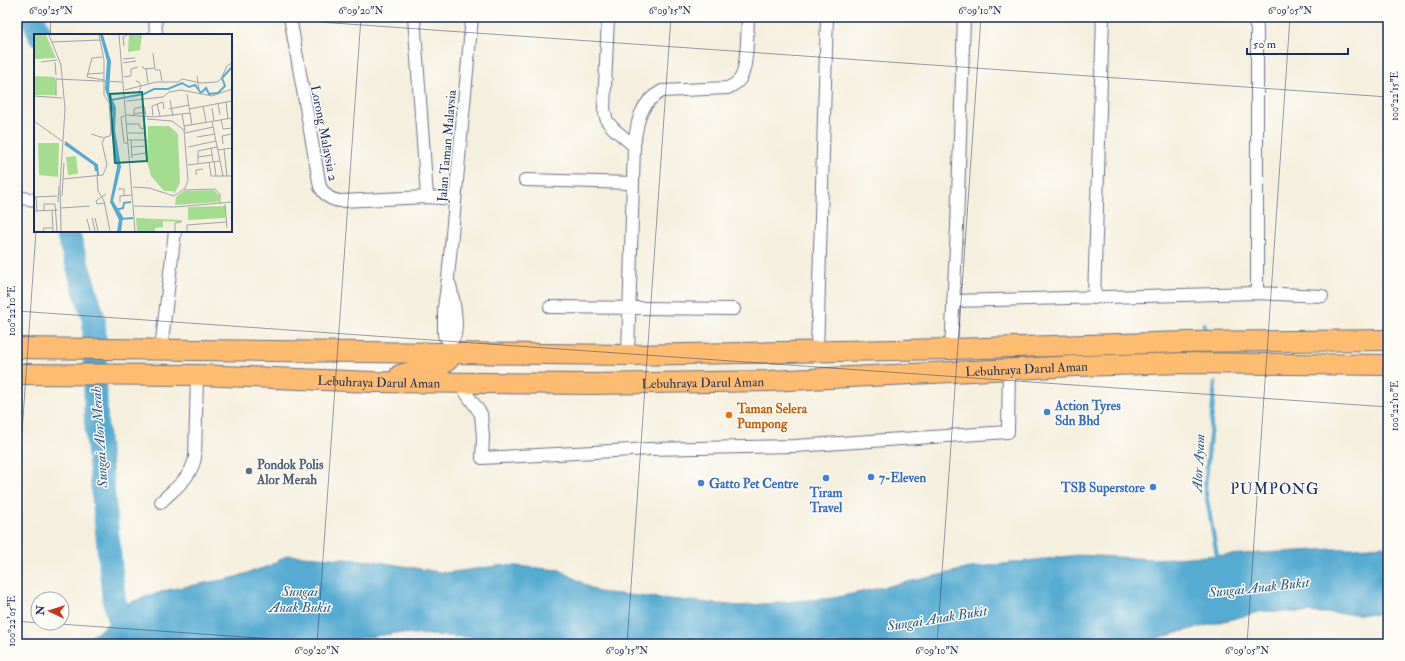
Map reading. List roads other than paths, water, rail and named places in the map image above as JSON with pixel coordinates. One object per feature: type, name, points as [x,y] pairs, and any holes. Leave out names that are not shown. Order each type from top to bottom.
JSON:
[{"type":"highway","name":"Lebuhraya Darul Aman","points":[[17,348],[628,355],[951,349],[1185,342],[1388,340]]},
{"type":"highway","points":[[373,382],[443,364],[449,352],[460,368],[531,383]]},
{"type":"highway","name":"Lebuhraya Darul Aman","points":[[17,374],[197,375],[373,382],[592,384],[769,381],[1075,366],[1186,364],[1388,365]]},
{"type":"street","points":[[155,17],[156,34]]},
{"type":"street","name":"Lorong Malaysia 2","points":[[290,17],[320,187],[329,199],[341,201],[427,197],[455,199]]},
{"type":"street","points":[[414,17],[427,197]]},
{"type":"street","name":"Jalan Taman Malaysia","points":[[449,352],[444,335],[444,308],[472,17]]},
{"type":"street","points":[[608,17],[604,109],[607,121],[634,146]]},
{"type":"street","points":[[628,355],[634,146],[639,118],[646,104],[653,95],[662,91],[727,88],[735,85],[741,78],[744,69],[748,17]]},
{"type":"street","points":[[817,352],[827,17]]},
{"type":"street","points":[[951,349],[964,17]]},
{"type":"street","points":[[1094,298],[1103,17]]},
{"type":"street","points":[[1253,17],[1258,29],[1257,292]]},
{"type":"street","points":[[525,180],[633,183]]},
{"type":"street","points":[[17,197],[34,200]]},
{"type":"street","points":[[161,349],[175,232]]},
{"type":"street","points":[[953,302],[1257,292],[1322,296]]},
{"type":"street","points":[[550,307],[734,309]]},
{"type":"street","points":[[460,383],[480,414],[483,437],[482,458],[650,449],[795,446],[1008,432],[1009,369]]},
{"type":"street","points":[[161,502],[188,476],[193,467],[195,458],[197,375]]},
{"type":"water","name":"Sungai Anak Bukit","points":[[1388,546],[1388,615],[1263,611],[1157,638],[1084,644],[520,644],[500,639],[397,633],[318,644],[76,644],[97,633],[110,622],[114,601],[128,603],[167,590],[233,578],[269,566],[288,555],[373,561],[445,573],[505,565],[560,570],[598,592],[739,606],[834,598],[971,568],[1077,555],[1154,559]]},
{"type":"waterway","name":"Sungai Alor Merah","points":[[33,17],[40,34]]},
{"type":"waterway","name":"Sungai Alor Merah","points":[[67,232],[94,320],[96,422],[114,601],[128,644]]},
{"type":"waterway","name":"Alor Ayam","points":[[1204,324],[1205,331]]},
{"type":"waterway","name":"Alor Ayam","points":[[1215,383],[1205,488],[1218,561]]},
{"type":"place","name":"Action Tyres Sdn Bhd","points":[[1047,412]]},
{"type":"place","name":"Taman Selera Pumpong","points":[[729,415]]},
{"type":"place","name":"Pondok Polis Alor Merah","points":[[249,471]]},
{"type":"place","name":"7-Eleven","points":[[871,477]]},
{"type":"place","name":"Tiram Travel","points":[[826,478]]},
{"type":"place","name":"Gatto Pet Centre","points":[[701,483]]},
{"type":"place","name":"TSB Superstore","points":[[1153,487]]},
{"type":"district","name":"PUMPONG","points":[[1275,489]]}]
